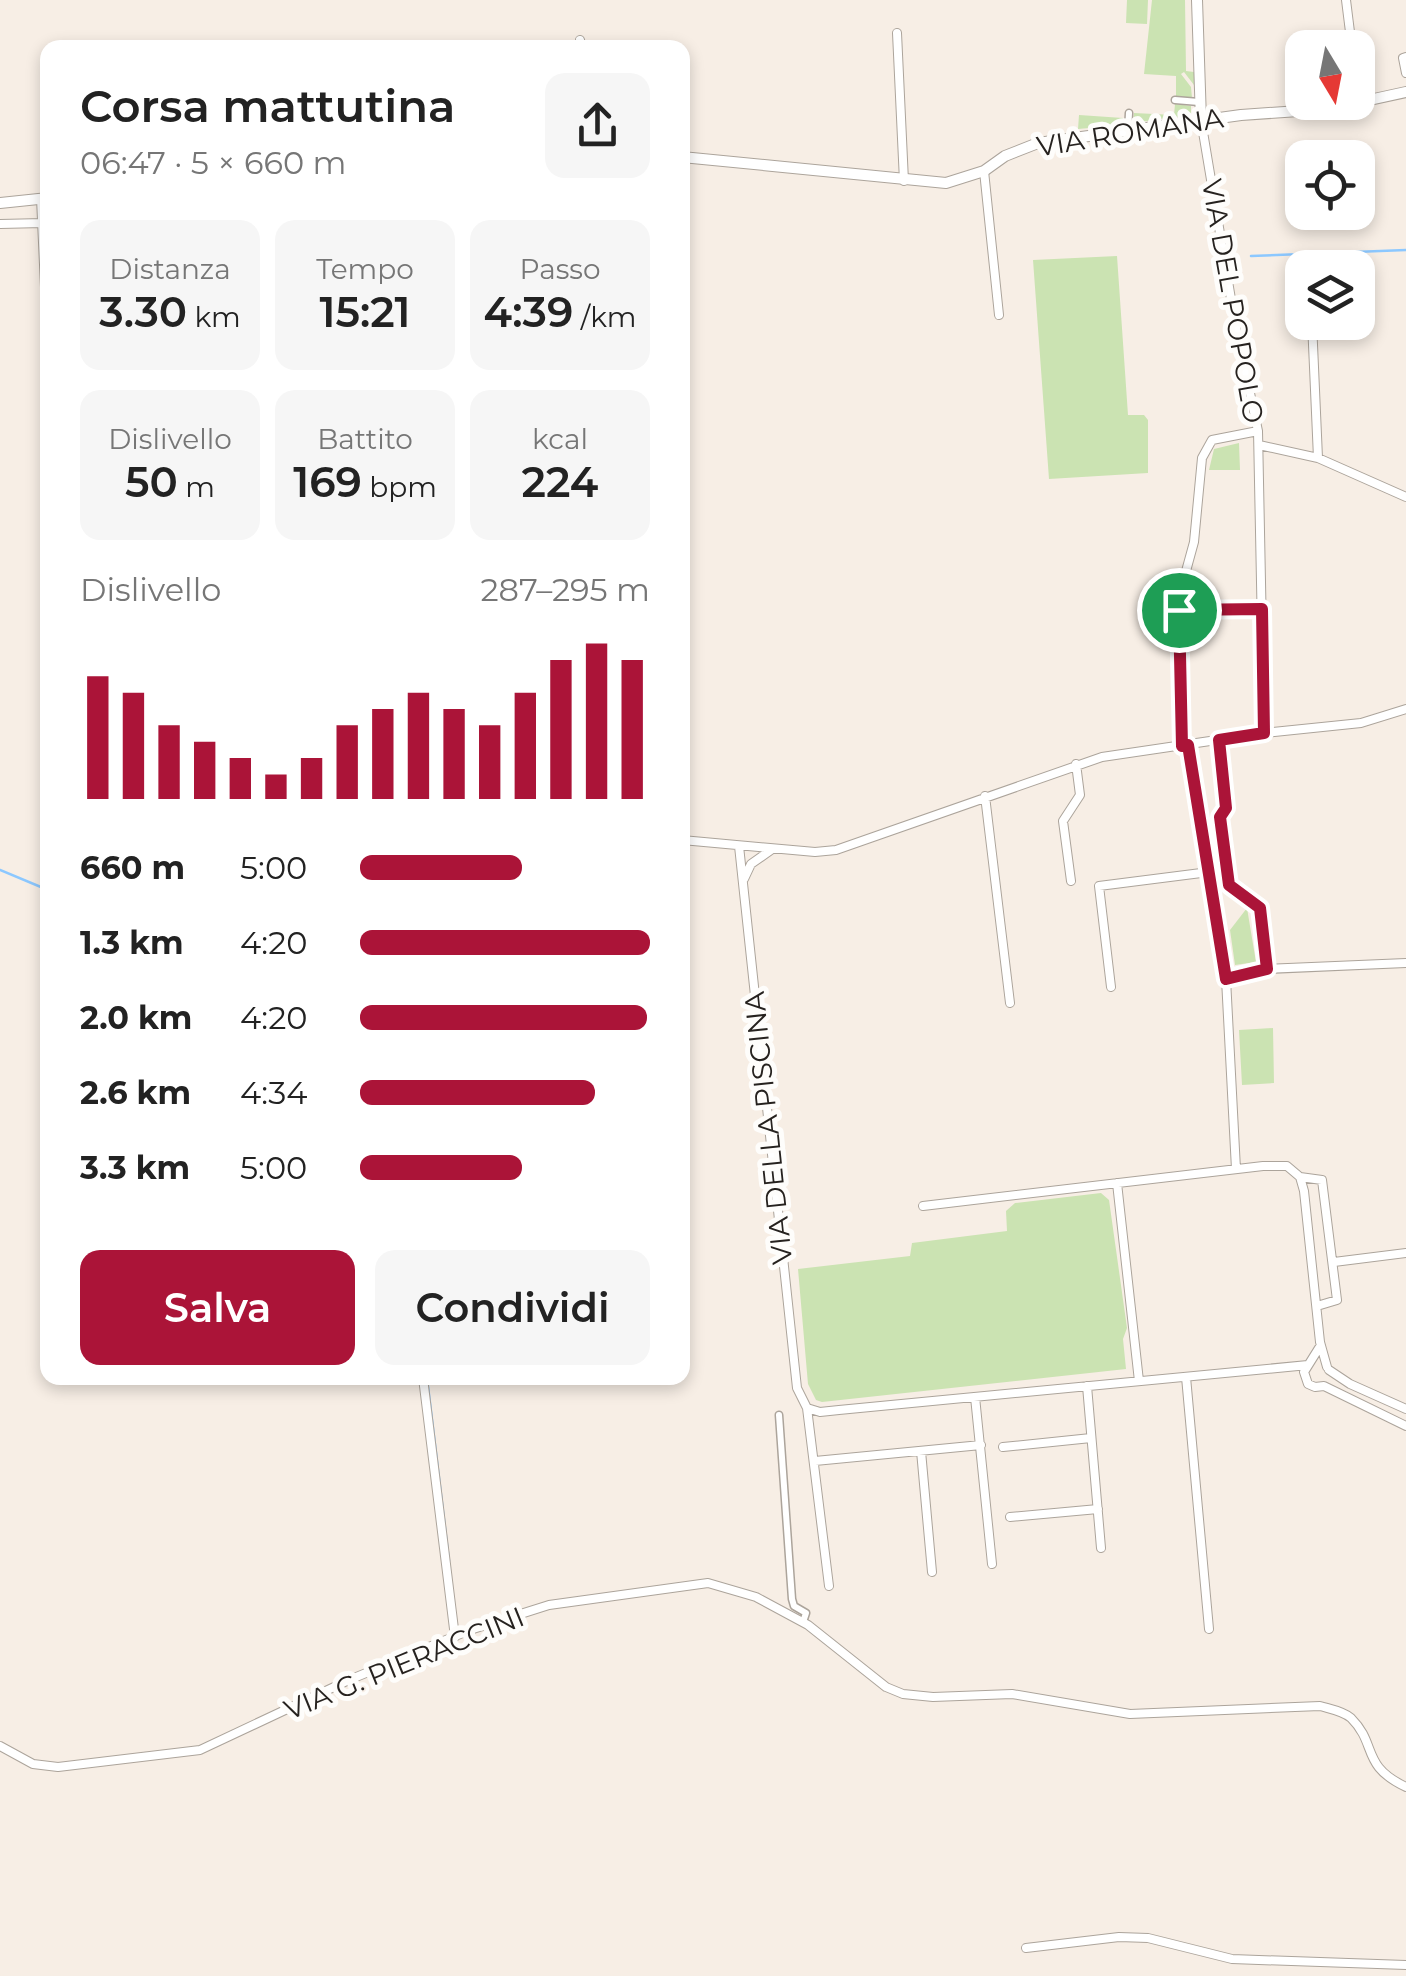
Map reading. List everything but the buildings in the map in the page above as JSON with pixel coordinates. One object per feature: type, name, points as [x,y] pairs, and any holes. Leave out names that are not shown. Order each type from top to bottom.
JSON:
[{"type":"street","points":[[1198,0],[1201,120]]},
{"type":"street","points":[[1346,0],[1350,30]]},
{"type":"street","points":[[897,33],[904,181]]},
{"type":"street","points":[[1406,57],[1406,73]]},
{"type":"street","name":"VIA ROMANA","points":[[1375,100],[1406,92]]},
{"type":"street","points":[[1175,100],[1199,102]]},
{"type":"street","points":[[1128,132],[1129,112]]},
{"type":"street","name":"VIA ROMANA","points":[[690,158],[904,181],[956,182],[1038,144],[1285,112]]},
{"type":"street","name":"VIA DEL POPOLO","points":[[1201,120],[1259,445],[1318,458],[1406,497]]},
{"type":"street","points":[[984,172],[999,316]]},
{"type":"street","points":[[0,203],[40,198]]},
{"type":"street","points":[[0,224],[40,223]]},
{"type":"street","points":[[1313,340],[1318,458]]},
{"type":"street","points":[[1236,1169],[1226,979],[1185,746],[1179,610],[1182,580],[1196,530],[1205,449],[1212,440],[1258,431]]},
{"type":"street","points":[[1259,445],[1264,733]]},
{"type":"street","points":[[1179,610],[1262,609]]},
{"type":"street","points":[[690,841],[816,852],[836,850],[1102,757],[1362,723],[1406,709]]},
{"type":"street","points":[[1219,740],[1226,808],[1220,817],[1229,885],[1260,908],[1267,969]]},
{"type":"street","points":[[1071,881],[1063,821],[1080,795],[1076,764]]},
{"type":"street","points":[[985,796],[1010,1004]]},
{"type":"street","name":"VIA DELLA PISCINA","points":[[738,846],[797,1388],[807,1408],[829,1586]]},
{"type":"street","points":[[742,893],[750,864],[772,849]]},
{"type":"street","points":[[1111,987],[1099,886],[1209,872]]},
{"type":"street","points":[[1226,979],[1267,969],[1406,962]]},
{"type":"street","points":[[924,1206],[1288,1166],[1300,1177],[1322,1180],[1324,1186],[1337,1300],[1317,1306]]},
{"type":"street","points":[[1300,1177],[1320,1342],[1328,1368],[1329,1379],[1324,1386]]},
{"type":"street","points":[[1117,1183],[1139,1381]]},
{"type":"street","points":[[1334,1262],[1406,1253]]},
{"type":"street","points":[[1306,1380],[1320,1342]]},
{"type":"street","points":[[807,1408],[820,1412],[1280,1370],[1320,1362],[1350,1384],[1406,1409]]},
{"type":"street","points":[[1280,1370],[1306,1380],[1311,1386],[1324,1386],[1406,1426]]},
{"type":"street","points":[[1186,1377],[1209,1629]]},
{"type":"street","points":[[423,1385],[455,1637]]},
{"type":"street","points":[[1088,1386],[1102,1548]]},
{"type":"street","points":[[975,1397],[992,1564]]},
{"type":"street","points":[[779,1414],[779,1457],[792,1599],[794,1606],[806,1613],[803,1622]]},
{"type":"street","points":[[1003,1447],[1091,1438]]},
{"type":"street","points":[[814,1462],[981,1445]]},
{"type":"street","points":[[921,1451],[932,1572]]},
{"type":"street","points":[[1010,1517],[1098,1509]]},
{"type":"street","name":"VIA G. PIERACCINI","points":[[0,1746],[34,1764],[58,1767],[200,1750],[349,1680],[548,1605],[708,1583],[756,1597],[803,1622],[886,1687],[903,1694],[1012,1694],[1130,1714],[1320,1706],[1342,1712],[1353,1720],[1379,1772],[1406,1787]]},
{"type":"street","points":[[1026,1948],[1148,1938],[1232,1959],[1406,1965]]},
{"type":"green space","points":[[1127,0],[1148,0],[1147,24],[1126,23]]},
{"type":"green space","points":[[1152,0],[1185,0],[1186,71],[1194,72],[1194,85],[1184,72],[1181,74],[1191,87],[1192,98],[1176,96],[1176,76],[1144,74]]},
{"type":"green space","points":[[1175,104],[1191,106],[1191,115],[1133,123],[1134,113],[1174,115]]},
{"type":"green space","points":[[1079,115],[1123,118],[1123,125],[1078,129]]},
{"type":"green space","points":[[1117,256],[1128,415],[1144,415],[1148,420],[1148,473],[1049,479],[1033,260]]},
{"type":"green space","points":[[1239,443],[1240,470],[1209,470],[1214,449]]},
{"type":"green space","points":[[1247,908],[1256,962],[1235,965],[1230,930]]},
{"type":"green space","points":[[1273,1028],[1274,1083],[1242,1085],[1239,1030]]},
{"type":"green space","points":[[1101,1193],[1109,1200],[1127,1328],[1123,1339],[1126,1369],[816,1400],[808,1384],[798,1269],[910,1256],[912,1243],[1007,1231],[1006,1211],[1015,1203]]},
{"type":"waterway","points":[[1251,256],[1406,250]]},
{"type":"waterway","points":[[0,870],[40,887]]},
{"type":"waterway","points":[[428,1385],[449,1561]]},
{"type":"route","points":[[1262,609],[1264,733],[1219,740],[1226,808],[1220,817],[1229,885],[1260,908],[1267,969],[1226,979],[1188,745],[1182,746],[1179,610],[1262,609]]}]
